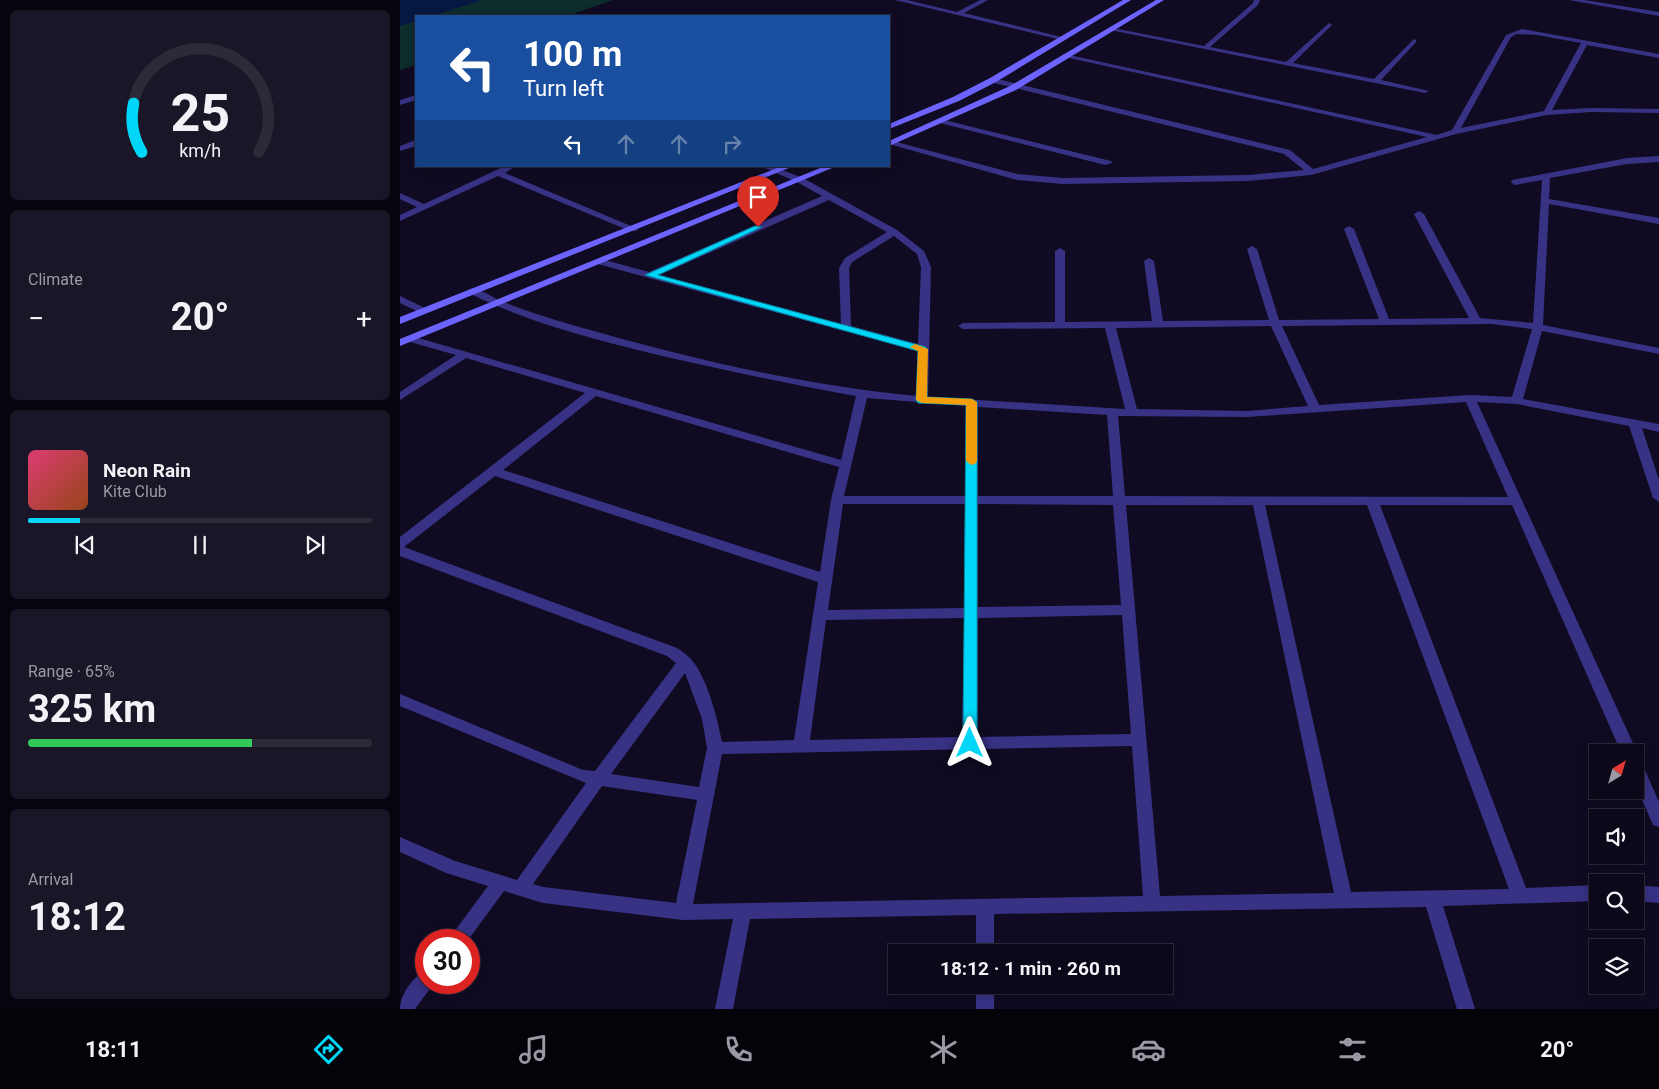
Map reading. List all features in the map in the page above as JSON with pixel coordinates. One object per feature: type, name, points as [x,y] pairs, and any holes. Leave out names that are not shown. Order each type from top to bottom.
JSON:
[{"type":"main road","points":[[890,126],[956,99],[993,80],[1128,0]]},
{"type":"main road","points":[[890,143],[1018,86],[1161,0]]},
{"type":"main road","points":[[400,320],[788,167]]},
{"type":"main road","points":[[400,344],[831,167]]},
{"type":"street","points":[[898,0],[1062,38]]},
{"type":"street","points":[[957,14],[985,0]]},
{"type":"street","points":[[1204,48],[1256,4],[1257,0]]},
{"type":"street","points":[[1572,0],[1659,14]]},
{"type":"street","points":[[1288,64],[1329,25]]},
{"type":"street","points":[[1113,30],[1425,90]]},
{"type":"street","points":[[1455,132],[1508,36],[1513,32],[1523,31],[1659,56]]},
{"type":"street","points":[[1376,81],[1414,41]]},
{"type":"street","points":[[1547,113],[1584,42]]},
{"type":"street","points":[[1069,56],[1439,138]]},
{"type":"street","points":[[993,80],[1287,152],[1311,172]]},
{"type":"street","points":[[400,104],[415,98]]},
{"type":"street","points":[[890,143],[1017,177],[1063,181],[1248,178],[1311,172],[1455,132],[1547,113],[1591,110],[1659,111]]},
{"type":"street","points":[[943,121],[1108,163]]},
{"type":"street","points":[[400,149],[415,142]]},
{"type":"street","points":[[1514,182],[1627,161],[1659,159]]},
{"type":"street","points":[[400,218],[510,167]]},
{"type":"street","points":[[767,167],[800,180],[830,196],[894,232],[921,253],[926,268],[922,400]]},
{"type":"street","points":[[498,173],[633,229]]},
{"type":"street","points":[[1517,401],[1538,327],[1546,177]]},
{"type":"street","points":[[400,196],[424,207]]},
{"type":"street","points":[[650,275],[830,196]]},
{"type":"street","points":[[1545,201],[1659,221]]},
{"type":"street","points":[[1419,214],[1476,321]]},
{"type":"street","points":[[1349,229],[1384,322]]},
{"type":"street","points":[[846,328],[844,268],[848,260],[894,232]]},
{"type":"street","points":[[1252,249],[1275,323],[1315,409]]},
{"type":"street","points":[[1060,251],[1060,325]]},
{"type":"street","points":[[1150,260],[1158,324]]},
{"type":"street","points":[[601,262],[923,349]]},
{"type":"street","points":[[473,292],[497,303],[554,323],[631,345],[786,381],[862,394],[922,400],[1112,412],[1247,414],[1470,398],[1517,401],[1659,428]]},
{"type":"street","points":[[400,299],[423,311]]},
{"type":"street","points":[[963,326],[1492,321],[1538,327],[1659,351]]},
{"type":"street","points":[[1110,325],[1132,413]]},
{"type":"street","points":[[411,339],[845,465]]},
{"type":"street","points":[[400,397],[464,355]]},
{"type":"street","points":[[400,544],[594,392]]},
{"type":"street","points":[[801,747],[837,500],[862,394]]},
{"type":"street","points":[[1470,398],[1625,744]]},
{"type":"street","points":[[970,743],[972,402]]},
{"type":"street","points":[[1112,412],[1152,904]]},
{"type":"street","points":[[1634,423],[1659,498]]},
{"type":"street","points":[[494,471],[825,579]]},
{"type":"street","points":[[837,500],[1517,502]]},
{"type":"street","points":[[1258,501],[1344,900]]},
{"type":"street","points":[[1372,502],[1520,896]]},
{"type":"street","points":[[400,551],[672,652],[685,662],[705,700],[715,748],[683,912]]},
{"type":"street","points":[[820,615],[1128,610]]},
{"type":"street","points":[[521,888],[598,779],[685,662]]},
{"type":"street","points":[[400,700],[582,776],[706,795]]},
{"type":"street","points":[[715,748],[1139,740]]},
{"type":"street","points":[[1644,786],[1659,820]]},
{"type":"street","points":[[400,844],[452,868],[542,895],[683,912],[1432,899],[1589,893]]},
{"type":"street","points":[[465,929],[501,882]]},
{"type":"street","points":[[1644,894],[1659,895]]},
{"type":"street","points":[[1432,899],[1466,1009]]},
{"type":"street","points":[[985,944],[986,907]]},
{"type":"street","points":[[724,1009],[743,910]]},
{"type":"street","points":[[404,1009],[415,994]]},
{"type":"street","points":[[985,994],[985,1009]]},
{"type":"green space","points":[[400,0],[613,0],[570,15],[415,15],[415,65],[400,70]]},
{"type":"water","points":[[400,0],[483,0],[435,15],[415,15],[415,21],[400,26]]},
{"type":"slow traffic","points":[[915,347],[923,349],[922,400],[972,402],[971,461]]},
{"type":"route","points":[[758,227],[650,275],[923,349],[922,400],[972,402],[970,743]]}]
